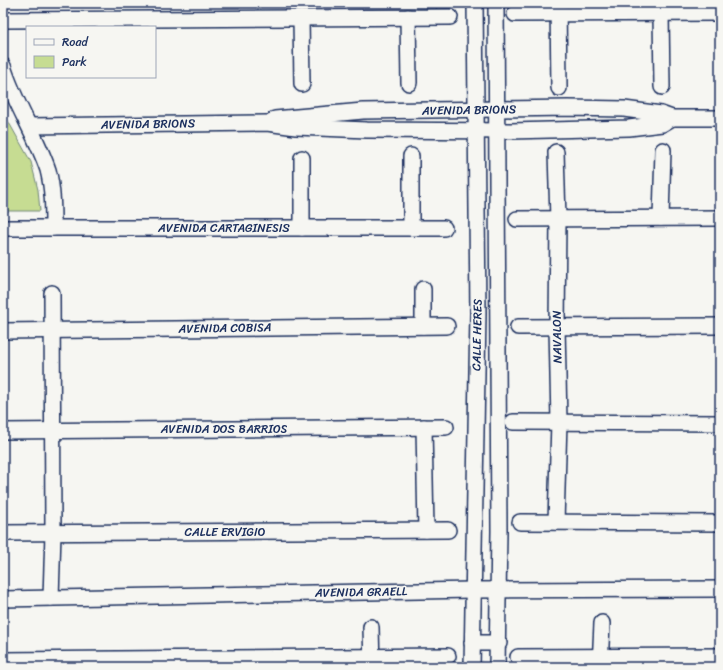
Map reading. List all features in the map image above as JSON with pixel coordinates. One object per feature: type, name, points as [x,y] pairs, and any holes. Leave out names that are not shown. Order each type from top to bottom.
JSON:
[{"type":"street","name":"CALLE HERES","points":[[472,667],[472,590],[478,313],[475,3]]},
{"type":"street","name":"CALLE HERES","points":[[496,3],[497,667]]},
{"type":"street","points":[[558,8],[559,88]]},
{"type":"street","points":[[515,14],[558,8],[661,13],[720,13]]},
{"type":"street","points":[[3,20],[408,17],[428,10],[450,17]]},
{"type":"street","points":[[661,13],[662,87]]},
{"type":"street","points":[[408,17],[409,83]]},
{"type":"street","points":[[301,18],[302,84]]},
{"type":"street","points":[[3,66],[17,104],[30,126],[48,171],[53,202],[53,228]]},
{"type":"street","name":"AVENIDA BRIONS","points":[[267,123],[275,119],[356,112],[475,109],[624,109],[661,114],[672,118],[720,118]]},
{"type":"street","name":"AVENIDA BRIONS","points":[[30,126],[267,123],[296,127],[367,130],[497,131],[630,128],[662,124],[672,118]]},
{"type":"street","points":[[661,218],[663,150]]},
{"type":"street","name":"NAVALON","points":[[556,152],[558,219],[557,327],[559,422],[556,522]]},
{"type":"street","points":[[411,156],[411,228]]},
{"type":"street","points":[[302,158],[302,228]]},
{"type":"street","points":[[517,219],[720,218]]},
{"type":"street","name":"AVENIDA CARTAGINESIS","points":[[3,228],[444,228]]},
{"type":"street","points":[[423,288],[423,326]]},
{"type":"street","points":[[51,598],[53,533],[52,293]]},
{"type":"street","name":"AVENIDA COBISA","points":[[3,331],[447,326]]},
{"type":"street","points":[[518,327],[720,326]]},
{"type":"street","points":[[513,422],[720,423]]},
{"type":"street","points":[[424,427],[426,530]]},
{"type":"street","name":"AVENIDA DOS BARRIOS","points":[[3,431],[446,427]]},
{"type":"street","points":[[520,522],[720,523]]},
{"type":"street","name":"CALLE ERVIGIO","points":[[3,533],[448,530]]},
{"type":"street","name":"AVENIDA GRAELL","points":[[3,599],[472,590],[720,589]]},
{"type":"street","points":[[600,662],[602,623]]},
{"type":"street","points":[[371,628],[371,661]]},
{"type":"street","points":[[472,643],[498,643]]},
{"type":"street","points":[[3,660],[371,661],[448,656]]},
{"type":"street","points":[[518,657],[600,662],[720,656]]},
{"type":"green space","points":[[3,112],[31,162],[38,190],[40,211],[3,211]]}]
